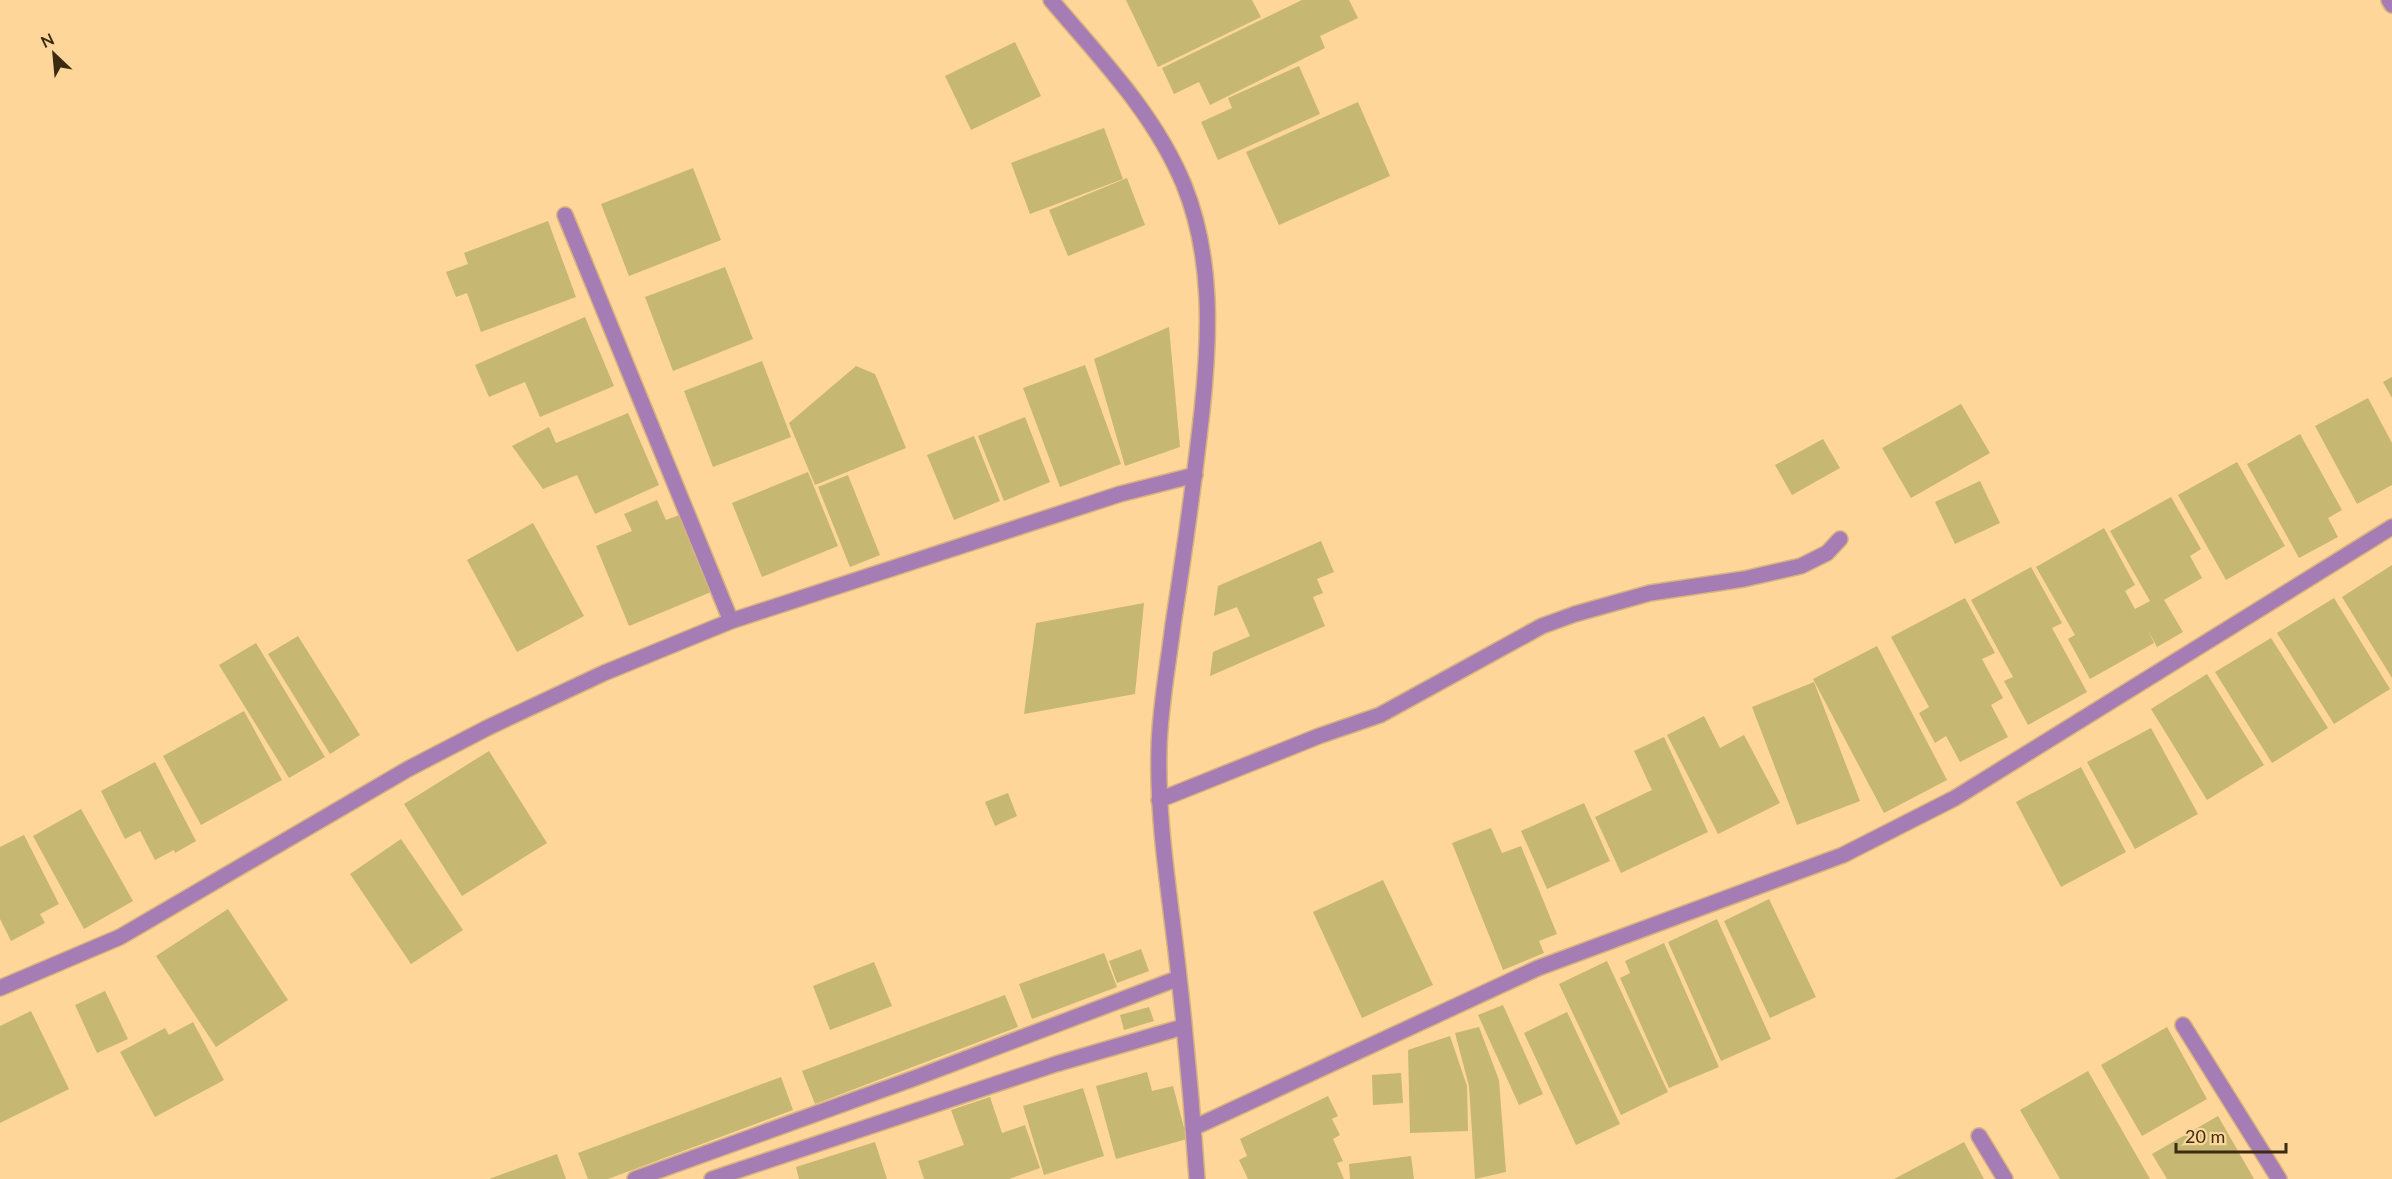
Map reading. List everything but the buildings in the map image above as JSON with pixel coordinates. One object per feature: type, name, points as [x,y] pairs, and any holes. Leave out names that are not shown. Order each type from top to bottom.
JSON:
[{"type":"street","points":[[1052,0],[1138,105],[1170,156],[1194,214],[1206,273],[1208,308],[1205,377],[1195,475],[1162,707],[1159,746],[1159,800],[1179,978],[1197,1179]]},
{"type":"street","points":[[2389,0],[2392,5]]},
{"type":"street","points":[[565,215],[731,621]]},
{"type":"street","points":[[0,988],[120,937],[408,769],[489,727],[604,673],[731,621],[1120,494],[1195,475]]},
{"type":"street","points":[[1193,1128],[1538,968],[1844,855],[1955,798],[2392,527]]},
{"type":"street","points":[[1159,800],[1319,736],[1380,715],[1542,626],[1575,614],[1650,593],[1744,579],[1801,566],[1827,554],[1840,539]]},
{"type":"street","points":[[635,1179],[915,1078],[1179,978]]},
{"type":"street","points":[[2183,1025],[2279,1179]]},
{"type":"street","points":[[712,1179],[1045,1068],[1183,1027]]},
{"type":"street","points":[[1979,1136],[2005,1179]]}]
